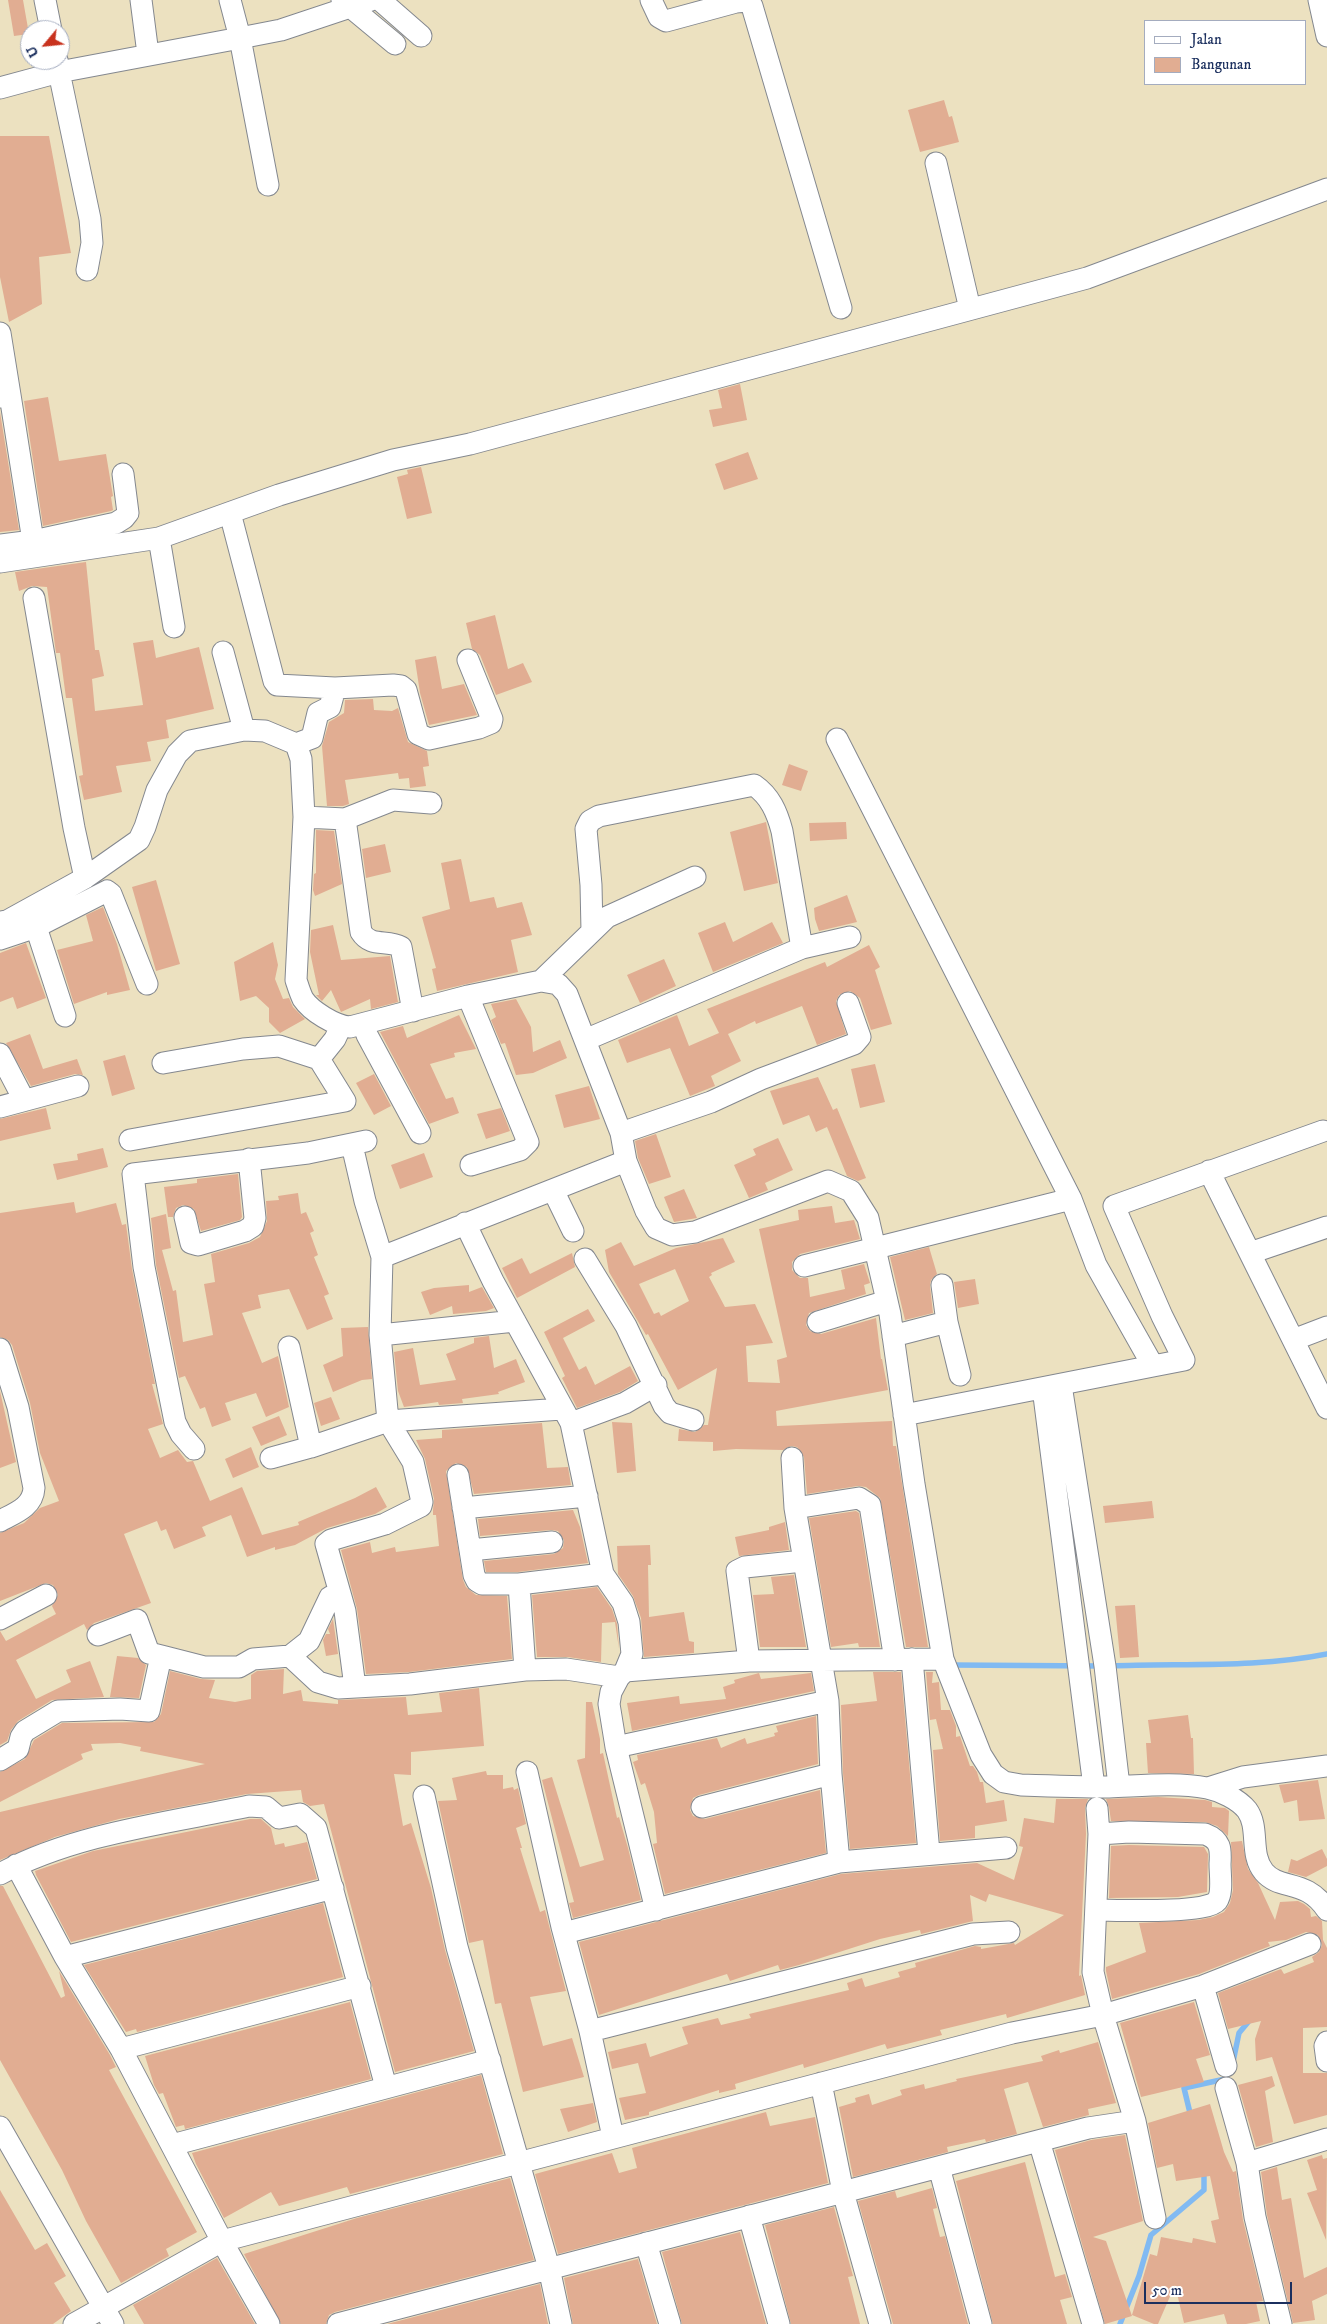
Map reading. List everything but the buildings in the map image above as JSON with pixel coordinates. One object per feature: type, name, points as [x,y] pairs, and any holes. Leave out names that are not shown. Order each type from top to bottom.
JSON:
[{"type":"street","points":[[45,0],[49,20]]},
{"type":"street","points":[[141,0],[148,54]]},
{"type":"street","points":[[230,0],[240,38],[268,185]]},
{"type":"street","points":[[70,64],[148,54],[281,30],[346,4],[370,0]]},
{"type":"street","points":[[380,0],[421,36]]},
{"type":"street","points":[[651,0],[658,18],[666,21],[736,2],[746,1],[752,6],[841,308]]},
{"type":"street","points":[[1319,0],[1327,36]]},
{"type":"street","points":[[346,4],[395,44]]},
{"type":"street","points":[[0,88],[47,70]]},
{"type":"street","points":[[59,70],[90,219],[92,243],[87,270]]},
{"type":"street","points":[[936,163],[970,309]]},
{"type":"street","points":[[0,562],[159,538],[280,494],[393,460],[470,444],[1087,278],[1327,189]]},
{"type":"street","points":[[0,333],[5,396],[33,541]]},
{"type":"street","points":[[0,545],[33,541],[116,523],[128,513],[123,474]]},
{"type":"street","points":[[230,513],[274,681],[281,686],[335,688],[393,684],[401,686],[406,690],[418,734],[429,739],[491,723],[492,719],[468,660]]},
{"type":"street","points":[[159,538],[174,627]]},
{"type":"street","points":[[34,598],[74,828],[86,878]]},
{"type":"street","points":[[223,652],[244,730]]},
{"type":"street","points":[[0,922],[7,922],[86,878],[138,840],[145,827],[157,790],[177,754],[190,741],[244,730],[266,731],[296,744],[312,738],[315,734],[318,713],[330,707],[335,688]]},
{"type":"street","points":[[837,739],[1071,1199],[1096,1264],[1152,1366]]},
{"type":"street","points":[[296,744],[302,759],[304,817],[296,980],[303,998],[310,1006],[341,1026],[364,1025],[468,996],[540,981],[558,984],[567,994],[622,1133],[626,1161],[651,1221],[664,1232],[680,1235],[695,1232],[828,1181],[851,1190],[868,1218],[887,1301],[945,1665],[981,1755],[993,1774],[1004,1782],[1021,1785],[1094,1787],[1180,1786],[1208,1788],[1228,1796],[1247,1811],[1255,1850],[1265,1873],[1310,1892],[1327,1910]]},
{"type":"street","points":[[592,931],[591,885],[586,829],[590,821],[599,816],[754,785],[764,792],[778,814],[802,948]]},
{"type":"street","points":[[304,817],[344,818],[392,800],[431,803]]},
{"type":"street","points":[[344,818],[361,932],[365,939],[372,942],[396,944],[401,947],[413,1011]]},
{"type":"street","points":[[540,981],[606,917],[695,877]]},
{"type":"street","points":[[0,939],[36,927],[104,891],[110,892],[147,984]]},
{"type":"street","points":[[36,927],[65,1016]]},
{"type":"street","points":[[585,1040],[802,948],[850,937]]},
{"type":"street","points":[[468,996],[528,1142],[520,1150],[471,1166]]},
{"type":"street","points":[[622,1133],[711,1102],[761,1079],[854,1044],[860,1037],[848,1003]]},
{"type":"street","points":[[364,1025],[367,1036],[420,1133]]},
{"type":"street","points":[[319,1059],[334,1040],[341,1026]]},
{"type":"street","points":[[130,1140],[345,1101],[319,1059],[279,1046],[242,1048],[164,1063]]},
{"type":"street","points":[[0,1054],[24,1100]]},
{"type":"street","points":[[0,1107],[78,1086]]},
{"type":"street","points":[[904,1415],[1184,1360],[1162,1316],[1114,1206],[1323,1130]]},
{"type":"street","points":[[194,1449],[181,1434],[175,1422],[144,1266],[133,1174],[308,1153],[353,1144],[365,1201],[382,1257],[380,1335],[388,1421],[415,1466],[422,1502],[421,1506],[385,1524],[331,1540],[326,1544],[345,1611],[355,1687]]},
{"type":"street","points":[[185,1218],[191,1243],[198,1246],[245,1231],[253,1226],[254,1207],[249,1159]]},
{"type":"street","points":[[382,1257],[626,1161]]},
{"type":"street","points":[[1209,1171],[1327,1408]]},
{"type":"street","points":[[553,1190],[573,1231]]},
{"type":"street","points":[[804,1266],[877,1259],[1071,1199]]},
{"type":"street","points":[[465,1223],[515,1321],[567,1416],[587,1496],[603,1574],[623,1603],[629,1622],[632,1654],[611,1692],[609,1704],[616,1747],[656,1910]]},
{"type":"street","points":[[1250,1253],[1327,1227]]},
{"type":"street","points":[[586,1259],[626,1326],[656,1385],[664,1406],[670,1413],[693,1420]]},
{"type":"street","points":[[942,1285],[947,1322],[960,1375]]},
{"type":"street","points":[[818,1322],[887,1301]]},
{"type":"street","points":[[380,1335],[515,1321]]},
{"type":"street","points":[[893,1336],[947,1322]]},
{"type":"street","points":[[1293,1340],[1327,1327]]},
{"type":"street","points":[[289,1347],[311,1447]]},
{"type":"street","points":[[0,1349],[9,1411],[34,1488],[34,1496],[29,1504],[0,1521]]},
{"type":"street","points":[[271,1458],[311,1447],[388,1421],[567,1416],[625,1403],[656,1385]]},
{"type":"street","points":[[1052,1387],[1105,1666],[1119,1786]]},
{"type":"street","points":[[1052,1387],[1094,1787]]},
{"type":"street","points":[[792,1458],[794,1508],[828,1700],[831,1774],[839,1862]]},
{"type":"street","points":[[458,1475],[477,1581],[482,1584],[519,1584],[603,1574]]},
{"type":"street","points":[[463,1508],[587,1496]]},
{"type":"street","points":[[794,1508],[859,1498],[870,1505],[908,1664],[930,1853]]},
{"type":"street","points":[[470,1550],[552,1542]]},
{"type":"street","points":[[749,1661],[737,1571],[745,1567],[803,1561]]},
{"type":"street","points":[[519,1584],[525,1670]]},
{"type":"street","points":[[98,1635],[137,1620],[149,1653],[204,1667],[239,1667],[253,1659],[290,1656],[308,1641],[330,1597],[340,1593]]},
{"type":"street","points":[[0,1619],[46,1595]]},
{"type":"street","points":[[0,1760],[18,1749],[21,1737],[25,1731],[58,1711],[120,1709],[149,1711],[161,1656]]},
{"type":"street","points":[[290,1656],[318,1682],[338,1688],[410,1684],[525,1670],[566,1669],[622,1674],[749,1661],[945,1665]]},
{"type":"street","points":[[616,1747],[828,1700]]},
{"type":"street","points":[[1208,1788],[1242,1777],[1327,1766]]},
{"type":"street","points":[[527,1772],[564,1933],[590,2031],[613,2136]]},
{"type":"street","points":[[702,1807],[831,1774]]},
{"type":"street","points":[[424,1796],[456,1947],[490,2060],[517,2165],[548,2268],[561,2324]]},
{"type":"street","points":[[269,2324],[222,2241],[121,2049],[65,1956],[8,1870],[85,1840],[249,1806],[262,1806],[279,1818],[300,1814],[316,1828],[386,2086]]},
{"type":"street","points":[[1097,1808],[1099,1834],[1093,1972],[1103,2014],[1135,2121],[1155,2218]]},
{"type":"street","points":[[1099,1834],[1129,1832],[1205,1834],[1215,1838],[1253,1833]]},
{"type":"street","points":[[1096,1910],[1163,1911],[1208,1906],[1216,1903],[1220,1895],[1221,1847],[1215,1838]]},
{"type":"street","points":[[564,1933],[839,1862],[1006,1848]]},
{"type":"street","points":[[65,1956],[333,1888]]},
{"type":"street","points":[[590,2031],[973,1934],[1009,1932]]},
{"type":"street","points":[[74,2324],[109,2316],[222,2241],[517,2165],[613,2136],[1012,2033],[1103,2014],[1203,1986],[1310,1944]]},
{"type":"street","points":[[121,2049],[360,1986]]},
{"type":"street","points":[[1203,1986],[1226,2066]]},
{"type":"street","points":[[1327,2042],[1325,2046],[1327,2061]]},
{"type":"street","points":[[172,2145],[386,2086],[490,2060]]},
{"type":"street","points":[[820,2083],[843,2192],[880,2324]]},
{"type":"street","points":[[1226,2088],[1247,2163],[1255,2217],[1276,2322]]},
{"type":"street","points":[[338,2324],[1088,2128],[1135,2121]]},
{"type":"street","points":[[0,2127],[109,2316]]},
{"type":"street","points":[[1247,2163],[1327,2138]]},
{"type":"street","points":[[1039,2141],[1093,2324]]},
{"type":"street","points":[[939,2167],[981,2324]]},
{"type":"street","points":[[749,2216],[779,2324]]},
{"type":"street","points":[[646,2243],[670,2324]]},
{"type":"waterway","points":[[1110,1666],[1246,1663],[1327,1654]]},
{"type":"waterway","points":[[950,1665],[1100,1666]]},
{"type":"waterway","points":[[1233,2062],[1239,2033],[1249,2021]]},
{"type":"waterway","points":[[1191,2117],[1184,2088],[1225,2079]]},
{"type":"waterway","points":[[1120,2324],[1139,2276],[1151,2235],[1204,2190],[1204,2169]]}]
